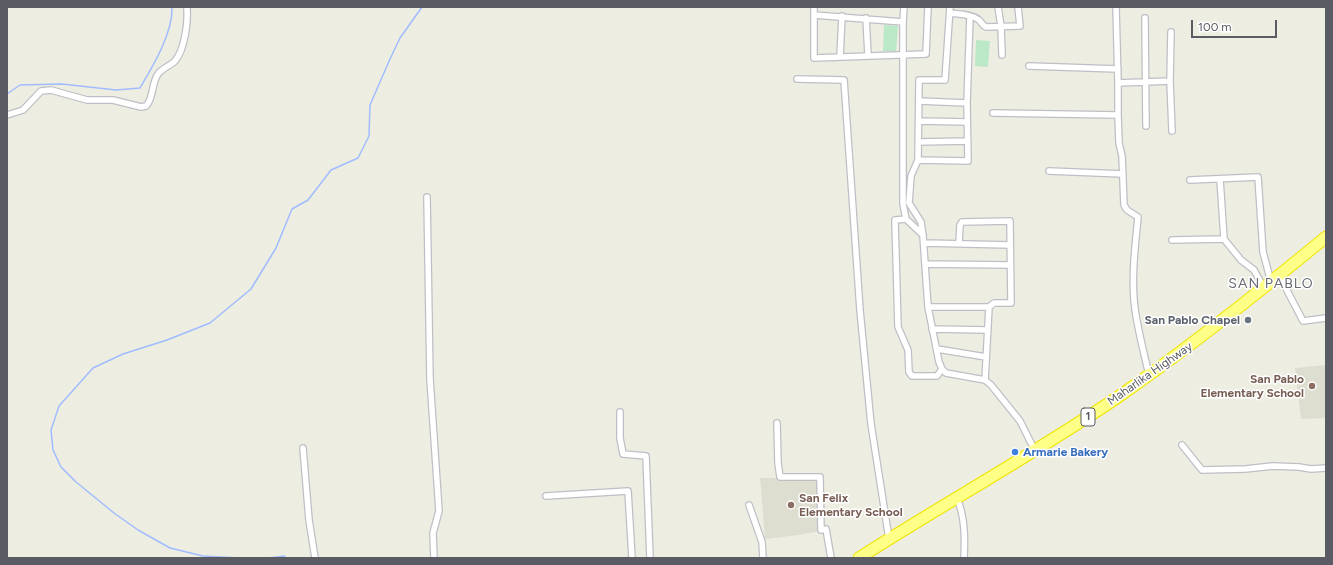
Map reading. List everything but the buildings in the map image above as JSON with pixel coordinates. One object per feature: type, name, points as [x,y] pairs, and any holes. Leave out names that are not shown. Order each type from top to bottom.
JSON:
[{"type":"highway","name":"Maharlika Highway","points":[[860,558],[1035,451],[1150,375],[1221,322],[1326,237]]},
{"type":"street","points":[[7,115],[23,110],[41,91],[45,90],[51,90],[87,100],[113,100],[141,107],[146,106],[150,99],[158,74],[161,70],[172,63],[180,54],[186,30],[187,7]]},
{"type":"street","points":[[814,7],[814,58],[926,54],[928,7]]},
{"type":"street","points":[[904,7],[903,204],[906,219],[923,236]]},
{"type":"street","points":[[998,7],[1001,26],[1002,55]]},
{"type":"street","points":[[1018,7],[1020,26],[986,27],[982,25],[979,20],[950,10],[946,80],[919,80],[918,160],[911,176],[909,203],[921,222],[924,243],[928,307],[939,362],[942,369],[946,373],[985,380],[991,385],[1020,421],[1035,451]]},
{"type":"street","points":[[1116,7],[1119,143],[1122,156],[1124,205],[1127,210],[1138,217],[1134,265],[1135,308],[1140,337],[1150,375]]},
{"type":"street","points":[[814,15],[903,22]]},
{"type":"street","points":[[840,57],[842,16]]},
{"type":"street","points":[[918,160],[968,161],[967,103],[970,16]]},
{"type":"street","points":[[866,18],[868,55]]},
{"type":"street","points":[[1145,18],[1146,126]]},
{"type":"street","points":[[1171,32],[1170,81],[1172,131]]},
{"type":"street","points":[[1028,66],[1118,68]]},
{"type":"street","points":[[796,79],[844,80],[860,310],[871,424],[889,540]]},
{"type":"street","points":[[1118,83],[1170,81]]},
{"type":"street","points":[[919,101],[967,103]]},
{"type":"street","points":[[993,113],[1118,115]]},
{"type":"street","points":[[919,121],[968,122]]},
{"type":"street","points":[[918,142],[968,141]]},
{"type":"street","points":[[1049,171],[1123,174]]},
{"type":"street","points":[[1190,180],[1220,180],[1258,177],[1264,252],[1272,282]]},
{"type":"street","points":[[1220,180],[1224,239],[1241,260],[1272,282],[1303,320],[1326,318]]},
{"type":"street","points":[[427,197],[430,379],[439,511],[433,533],[434,558]]},
{"type":"street","points":[[906,219],[894,220],[898,327],[908,350],[909,372],[912,376],[938,376],[942,369]]},
{"type":"street","points":[[928,307],[989,307],[994,303],[1010,303],[1010,221],[962,222],[960,225],[959,244]]},
{"type":"street","points":[[1172,240],[1224,239]]},
{"type":"street","points":[[924,243],[1010,245]]},
{"type":"street","points":[[925,264],[1010,265]]},
{"type":"street","points":[[985,380],[989,307]]},
{"type":"street","points":[[932,329],[988,330]]},
{"type":"street","points":[[937,349],[986,357]]},
{"type":"street","points":[[620,412],[620,438],[623,454],[646,456],[650,558]]},
{"type":"street","points":[[777,424],[780,477],[820,477],[821,530],[826,529],[831,558]]},
{"type":"street","points":[[1182,445],[1202,470],[1245,469],[1273,466],[1311,469],[1326,468]]},
{"type":"street","points":[[303,448],[309,520],[315,558]]},
{"type":"street","points":[[546,496],[628,491],[632,558]]},
{"type":"street","points":[[957,498],[963,517],[964,558]]},
{"type":"street","points":[[749,505],[762,542],[762,558]]},
{"type":"shaded area","name":"San Pablo Elementary School","points":[[1326,365],[1326,418],[1301,419],[1295,368]]},
{"type":"shaded area","name":"San Felix Elementary School","points":[[760,478],[820,478],[820,531],[765,539]]},
{"type":"green space","points":[[884,25],[898,26],[896,52],[883,51]]},
{"type":"green space","points":[[976,40],[990,41],[988,67],[975,66]]},
{"type":"waterway","points":[[7,94],[20,85],[62,84],[116,90],[140,88],[156,60],[166,38],[172,7]]},
{"type":"waterway","points":[[239,558],[203,556],[170,548],[138,530],[114,513],[76,482],[61,467],[53,450],[51,430],[59,406],[93,368],[123,354],[167,340],[210,323],[251,289],[276,248],[292,209],[308,200],[331,170],[358,158],[369,136],[370,105],[400,38],[422,7]]},
{"type":"waterway","points":[[269,558],[284,556],[286,558]]},
{"type":"place","name":"San Pablo Chapel","points":[[1248,320]]},
{"type":"place","name":"San Pablo Elementary School","points":[[1312,386]]},
{"type":"place","name":"Armarie Bakery","points":[[1015,452]]},
{"type":"place","name":"San Felix Elementary School","points":[[791,505]]},
{"type":"district","name":"SAN PABLO","points":[[1271,284]]}]
